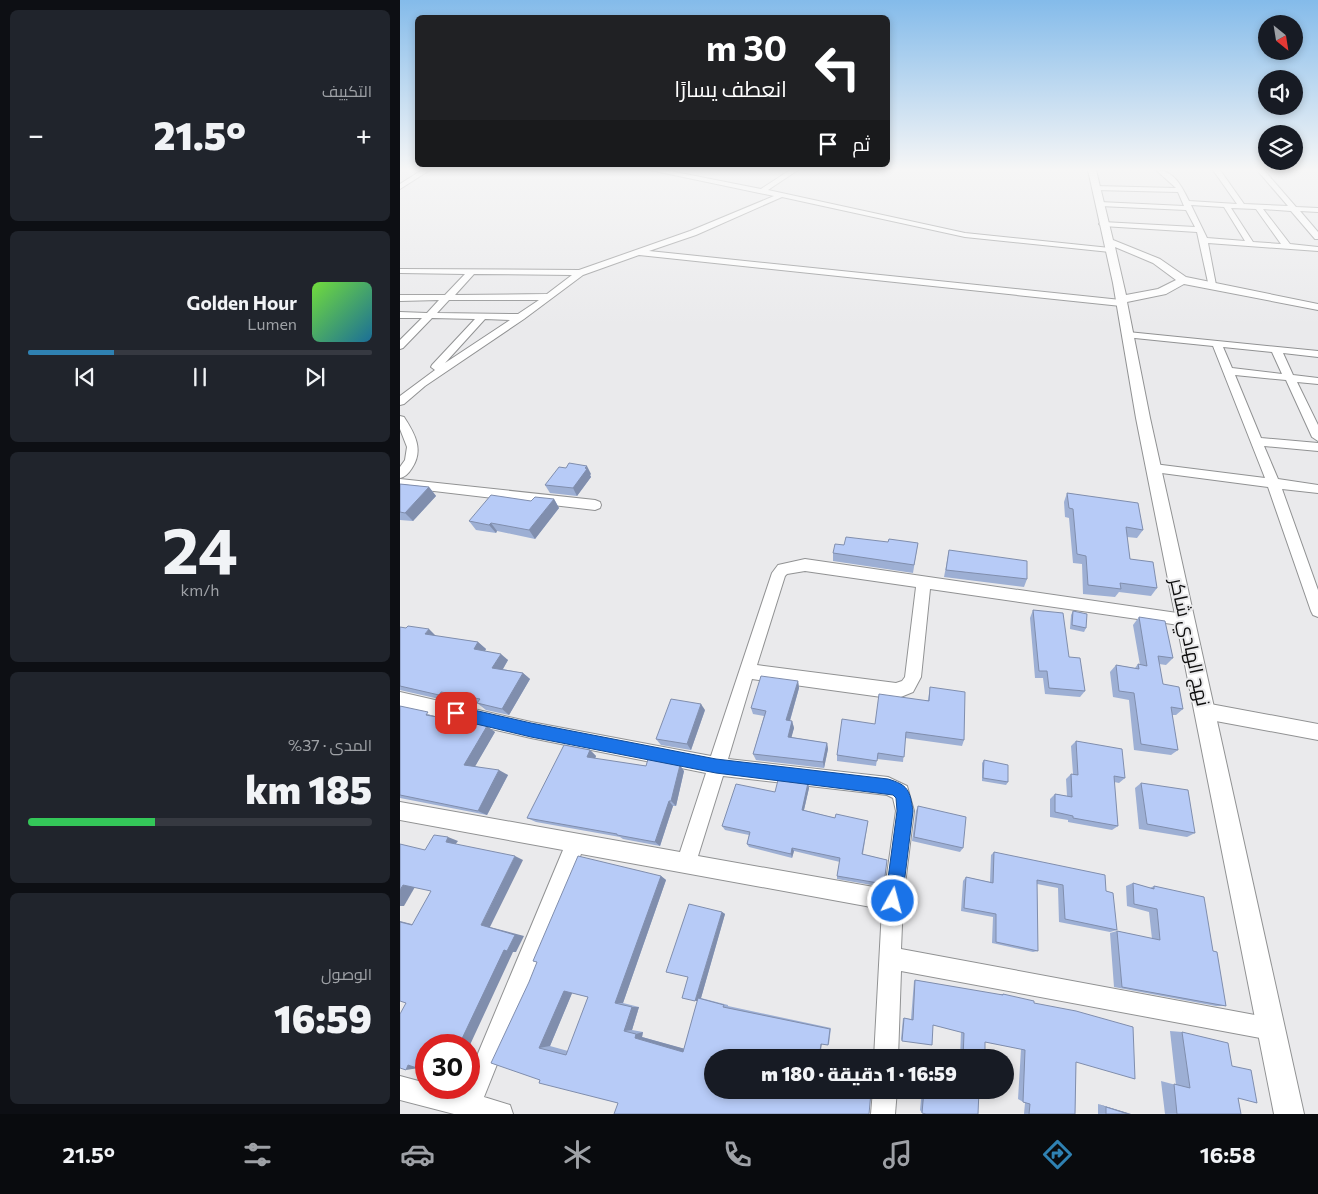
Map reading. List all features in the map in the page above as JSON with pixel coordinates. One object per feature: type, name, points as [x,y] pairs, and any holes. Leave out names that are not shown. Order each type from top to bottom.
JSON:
[{"type":"street","points":[[400,402],[421,384],[550,297],[580,274],[642,253],[719,222]]},
{"type":"street","points":[[904,222],[959,234],[1107,239],[1200,230]]},
{"type":"street","name":"نهج الهادي شاكر","points":[[1103,222],[1289,1114]]},
{"type":"street","points":[[1196,222],[1204,240],[1212,285]]},
{"type":"street","points":[[1237,222],[1250,243]]},
{"type":"street","points":[[1269,222],[1287,246]]},
{"type":"street","points":[[1305,222],[1318,237]]},
{"type":"street","points":[[1107,239],[1157,260],[1170,268],[1182,280],[1318,307]]},
{"type":"street","points":[[1204,240],[1318,248]]},
{"type":"street","points":[[642,253],[1121,301],[1160,292],[1177,285],[1182,280]]},
{"type":"street","points":[[400,271],[580,274]]},
{"type":"street","points":[[400,346],[472,272]]},
{"type":"street","points":[[400,298],[550,297]]},
{"type":"street","points":[[400,315],[521,317]]},
{"type":"street","points":[[421,384],[483,316]]},
{"type":"street","points":[[1128,335],[1318,354]]},
{"type":"street","points":[[1217,344],[1274,484],[1318,611]]},
{"type":"street","points":[[1276,350],[1318,437]]},
{"type":"street","points":[[1229,371],[1318,381]]},
{"type":"street","points":[[400,420],[414,447],[411,461],[400,474]]},
{"type":"street","points":[[1257,441],[1318,447]]},
{"type":"street","points":[[1154,468],[1318,489]]},
{"type":"street","points":[[400,483],[595,506]]},
{"type":"street","points":[[686,864],[746,671],[775,583],[783,569],[805,565],[1186,620]]},
{"type":"street","points":[[746,671],[896,691],[905,690],[912,683],[914,676],[924,583]]},
{"type":"street","points":[[400,700],[531,730],[716,766],[888,786],[901,792],[905,811],[893,901],[886,1049]]},
{"type":"street","points":[[1206,711],[1318,732]]},
{"type":"street","points":[[400,811],[893,901]]},
{"type":"street","points":[[468,1106],[576,844]]},
{"type":"street","points":[[891,958],[1271,1029]]},
{"type":"street","points":[[400,1088],[501,1114]]},
{"type":"street","points":[[883,1114],[884,1099]]},
{"type":"building","points":[[569,463],[587,466],[585,468],[587,469],[573,488],[545,485],[559,467],[566,468]]},
{"type":"building","points":[[400,484],[429,487],[405,513],[400,512]]},
{"type":"building","points":[[1067,493],[1138,503],[1143,530],[1126,527],[1130,559],[1153,562],[1157,588],[1120,583],[1121,589],[1088,585],[1086,556],[1077,554],[1073,509],[1069,508]]},
{"type":"building","points":[[491,495],[531,501],[535,497],[554,499],[529,530],[469,521]]},
{"type":"building","points":[[846,537],[888,542],[889,539],[918,543],[914,565],[833,553],[835,544],[844,545]]},
{"type":"building","points":[[949,550],[1027,561],[1027,579],[946,570]]},
{"type":"building","points":[[1033,610],[1063,613],[1069,657],[1080,658],[1085,691],[1049,688],[1047,671],[1039,671]]},
{"type":"building","points":[[1073,611],[1087,614],[1086,628],[1072,625]]},
{"type":"building","points":[[1139,617],[1165,621],[1173,658],[1158,656],[1163,684],[1179,687],[1183,709],[1171,707],[1178,750],[1141,744],[1134,693],[1119,691],[1116,665],[1139,669],[1138,664],[1147,666]]},
{"type":"building","points":[[408,626],[429,629],[425,634],[478,642],[474,649],[501,654],[492,668],[523,673],[502,709],[477,703],[480,699],[441,692],[439,695],[400,686],[400,627],[406,628]]},
{"type":"building","points":[[761,676],[798,681],[786,720],[792,721],[788,737],[827,743],[823,762],[753,754],[766,711],[751,708]]},
{"type":"building","points":[[930,687],[965,692],[964,740],[906,732],[904,757],[878,753],[877,761],[837,755],[842,719],[875,724],[879,694],[929,701]]},
{"type":"building","points":[[671,699],[701,704],[687,744],[656,739]]},
{"type":"building","points":[[400,706],[428,712],[426,715],[487,726],[464,765],[499,770],[478,811],[400,795]]},
{"type":"building","points":[[1076,741],[1122,749],[1125,778],[1114,776],[1118,826],[1073,818],[1073,816],[1055,812],[1055,794],[1072,797],[1071,774],[1078,775]]},
{"type":"building","points":[[564,745],[590,750],[587,757],[646,766],[648,759],[680,765],[671,801],[669,801],[655,842],[527,818]]},
{"type":"building","points":[[984,760],[1008,765],[1008,782],[983,778]]},
{"type":"building","points":[[778,780],[808,783],[802,810],[835,818],[836,814],[868,821],[862,854],[887,860],[884,884],[837,876],[840,858],[792,848],[791,854],[747,844],[750,832],[722,826],[736,784],[775,792]]},
{"type":"building","points":[[1141,783],[1188,790],[1195,833],[1147,824]]},
{"type":"building","points":[[918,806],[966,817],[963,848],[914,837]]},
{"type":"building","points":[[434,835],[448,837],[446,842],[515,856],[481,925],[515,935],[507,951],[504,950],[464,1034],[415,1034],[415,1067],[408,1065],[406,1070],[400,1068],[400,1014],[406,1003],[400,1001],[400,922],[412,925],[431,891],[403,885],[400,890],[400,844],[425,850]]},
{"type":"building","points":[[994,852],[1105,875],[1106,891],[1113,893],[1117,930],[1065,919],[1063,885],[1037,880],[1038,951],[996,942],[996,914],[964,908],[966,877],[993,883]]},
{"type":"building","points":[[578,856],[661,876],[615,1003],[632,1007],[624,1031],[636,1034],[635,1038],[683,1052],[698,998],[724,1005],[723,1007],[830,1029],[828,1045],[821,1044],[820,1049],[704,1049],[704,1099],[870,1099],[869,1114],[614,1114],[618,1103],[539,1083],[540,1080],[491,1063],[537,962],[533,961]],"holes":[[[564,991],[588,997],[566,1055],[539,1048]]]},
{"type":"building","points":[[1133,883],[1154,889],[1154,886],[1204,897],[1213,951],[1217,952],[1226,1006],[1122,987],[1117,931],[1160,940],[1157,909],[1134,904]]},
{"type":"building","points":[[689,904],[722,912],[695,1001],[682,998],[688,977],[666,972]]},
{"type":"building","points":[[915,980],[1003,994],[1034,1001],[1034,1003],[1076,1011],[1133,1027],[1135,1079],[1076,1062],[1075,1114],[1029,1114],[1030,1104],[1023,1102],[1025,1050],[985,1042],[985,1049],[963,1049],[964,1033],[933,1025],[932,1045],[902,1041],[904,1018],[913,1020]]},
{"type":"building","points":[[1182,1032],[1228,1043],[1232,1066],[1251,1070],[1257,1103],[1238,1098],[1241,1114],[1177,1114],[1174,1084],[1190,1088]]},
{"type":"building","points":[[923,1099],[979,1099],[978,1114],[922,1113]]},
{"type":"building","points":[[1106,1107],[1128,1114],[1106,1114]]},
{"type":"route","points":[[456,713],[531,730],[716,766],[888,786],[897,789],[901,792],[905,811],[893,901]]}]
